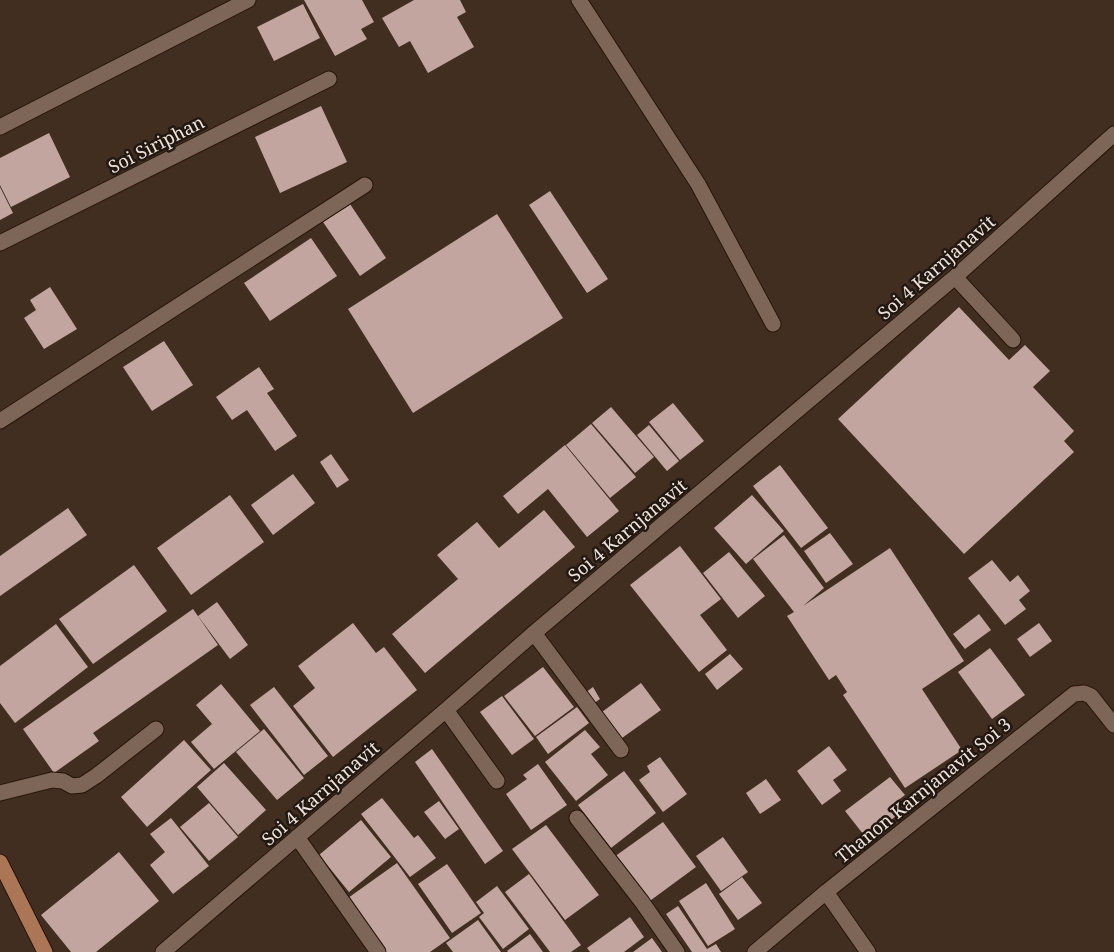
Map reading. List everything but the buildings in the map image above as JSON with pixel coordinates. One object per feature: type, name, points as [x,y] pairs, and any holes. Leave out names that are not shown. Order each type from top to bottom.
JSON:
[{"type":"main road","points":[[0,862],[45,952]]},
{"type":"street","points":[[0,127],[248,0]]},
{"type":"street","points":[[579,0],[698,184],[773,324]]},
{"type":"street","name":"Soi Siriphan","points":[[0,243],[329,79]]},
{"type":"street","name":"Soi 4 Karnjanavit","points":[[163,952],[534,633],[955,277],[1114,134]]},
{"type":"street","points":[[0,421],[365,184]]},
{"type":"street","points":[[955,277],[1013,340]]},
{"type":"street","points":[[534,633],[621,750]]},
{"type":"street","name":"Thanon Karnjanavit Soi 3","points":[[755,952],[826,892],[1074,694],[1084,693],[1091,696],[1114,725]]},
{"type":"street","points":[[446,710],[497,781]]},
{"type":"street","points":[[0,793],[52,780],[61,780],[72,786],[85,784],[156,729]]},
{"type":"street","points":[[577,818],[642,902],[677,952]]},
{"type":"street","points":[[297,838],[378,952]]},
{"type":"street","points":[[826,892],[868,952]]}]
